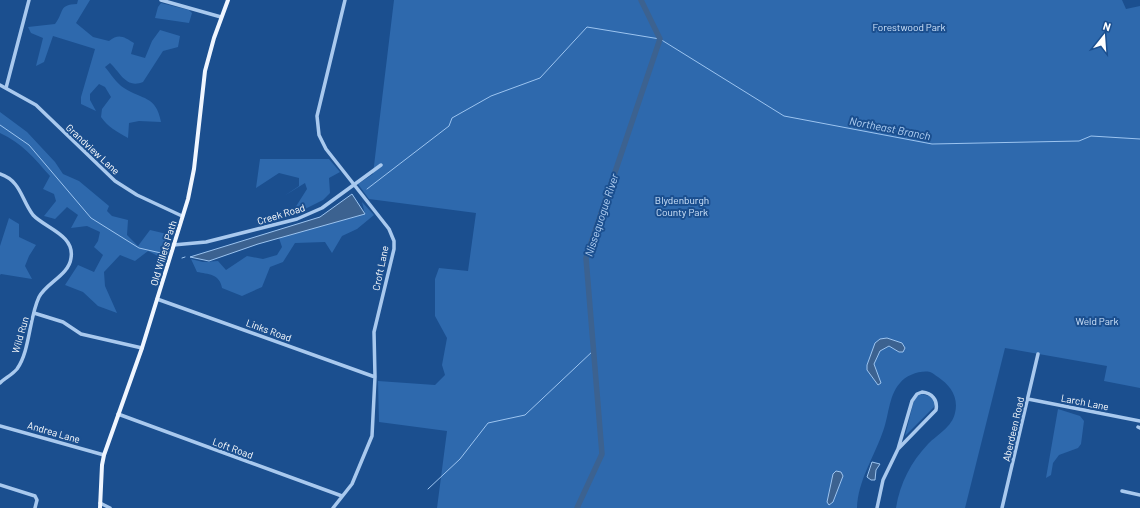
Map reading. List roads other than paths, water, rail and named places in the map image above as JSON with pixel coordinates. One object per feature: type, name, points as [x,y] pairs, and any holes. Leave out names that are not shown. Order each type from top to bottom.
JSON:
[{"type":"main road","name":"Old Willets Path","points":[[100,508],[102,465],[104,455],[142,348],[182,216],[194,169],[205,71],[214,38],[228,0]]},
{"type":"street","points":[[6,88],[29,0]]},
{"type":"street","points":[[161,0],[221,17]]},
{"type":"street","name":"Croft Lane","points":[[332,508],[352,484],[372,436],[375,377],[374,332],[394,249],[394,241],[389,229],[322,143],[317,121],[345,0]]},
{"type":"street","name":"Grandview Lane","points":[[0,85],[36,105],[115,181],[148,201],[182,216]]},
{"type":"street","name":"Creek Road","points":[[173,245],[206,242],[297,219],[322,208],[354,183],[381,165]]},
{"type":"street","name":"Wild Run","points":[[0,174],[15,183],[37,218],[58,233],[69,244],[72,258],[66,268],[39,297],[20,364],[13,374],[0,383]]},
{"type":"street","name":"Links Road","points":[[158,298],[375,377]]},
{"type":"street","points":[[34,313],[63,322],[81,334],[142,348]]},
{"type":"street","name":"Aberdeen Road","points":[[1002,508],[1038,354]]},
{"type":"street","points":[[876,508],[883,480],[898,449],[913,397],[922,392],[929,393],[936,402],[936,410],[898,449]]},
{"type":"street","name":"Larch Lane","points":[[1028,399],[1140,421]]},
{"type":"street","name":"Loft Road","points":[[118,414],[342,496]]},
{"type":"street","name":"Andrea Lane","points":[[0,426],[104,455]]},
{"type":"street","points":[[0,485],[35,496],[37,500],[35,508]]},
{"type":"street","points":[[1122,491],[1140,495]]},
{"type":"street","points":[[100,503],[110,508]]},
{"type":"waterway","name":"Nissequogue River","points":[[577,508],[602,454],[586,258],[660,39],[641,0]]},
{"type":"waterway","name":"Northeast Branch","points":[[367,189],[449,126],[452,118],[491,96],[540,78],[587,27],[660,39],[784,116],[932,144],[1079,141],[1091,136],[1140,139]]},
{"type":"waterway","points":[[0,125],[29,145],[91,218],[139,248],[161,253]]},
{"type":"waterway","points":[[428,489],[460,459],[488,423],[525,415],[594,350]]},
{"type":"park label","name":"Forestwood Park","points":[[909,27]]},
{"type":"park label","name":"Blydenburgh County Park","points":[[682,206]]},
{"type":"park label","name":"Weld Park","points":[[1097,321]]}]
